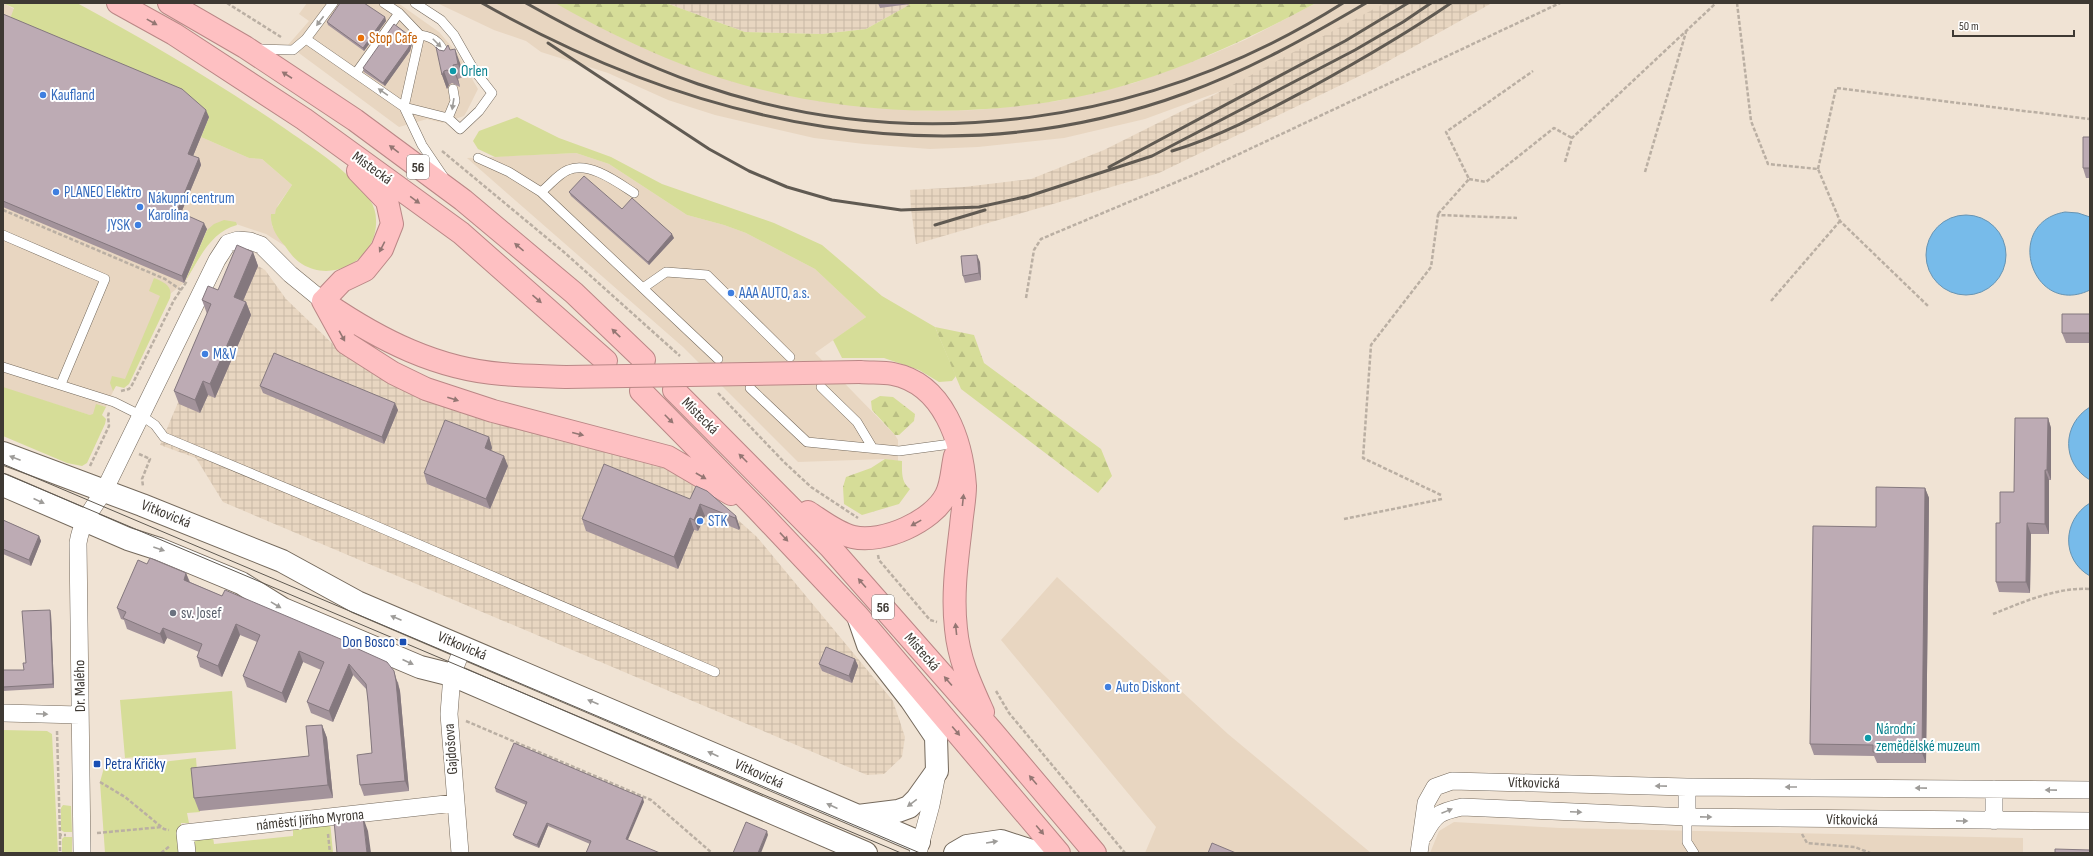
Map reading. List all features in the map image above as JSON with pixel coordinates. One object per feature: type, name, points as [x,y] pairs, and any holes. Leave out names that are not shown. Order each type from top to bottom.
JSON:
[{"type":"highway","name":"Místecká","points":[[118,3],[174,34],[304,119],[461,233],[606,361]]},
{"type":"highway","name":"Místecká","points":[[169,3],[245,47],[355,120],[463,200],[574,292],[644,360]]},
{"type":"highway","points":[[304,119],[387,201],[392,224],[382,249],[365,270],[342,281],[323,302]]},
{"type":"highway","points":[[323,302],[377,336],[407,350],[438,361],[469,369],[501,374],[566,377],[860,372],[893,374],[921,387],[934,398],[945,412],[953,427],[958,443],[965,487],[954,585],[956,628],[962,665],[992,731]]},
{"type":"highway","points":[[323,302],[346,343],[393,373],[426,390],[516,418],[668,457],[757,509]]},
{"type":"highway","name":"Místecká","points":[[674,390],[830,547],[992,731],[1095,853]]},
{"type":"highway","name":"Místecká","points":[[641,391],[757,509],[858,616],[1059,853]]},
{"type":"highway","points":[[770,486],[831,528],[854,537],[873,537],[890,534],[908,527],[938,508],[947,494],[958,443]]},
{"type":"street","points":[[84,520],[104,492],[217,260],[228,243],[238,240],[259,238],[290,274],[323,302]]},
{"type":"street","name":"Vítkovická","points":[[3,453],[142,505],[282,561],[357,602],[855,816],[918,848]]},
{"type":"street","name":"Vítkovická","points":[[3,485],[128,539],[159,549],[241,583],[283,608],[420,667],[452,674],[866,853]]},
{"type":"street","name":"Dr. Malého","points":[[82,853],[78,543],[84,520]]},
{"type":"street","points":[[858,616],[868,644],[911,700],[936,737],[938,771],[931,805],[918,848]]},
{"type":"street","name":"Gajdošova","points":[[460,853],[449,714],[452,674],[463,647]]},
{"type":"street","points":[[3,713],[80,715]]},
{"type":"street","points":[[855,816],[898,811],[908,806],[918,799],[938,771]]},
{"type":"street","name":"Vítkovická","points":[[1420,846],[1426,803],[1435,787],[1452,782],[1687,787],[2090,790]]},
{"type":"street","points":[[1687,787],[1687,816]]},
{"type":"street","points":[[1994,789],[1994,821]]},
{"type":"street","name":"náměstí Jiřího Myrona","points":[[185,833],[455,803]]},
{"type":"street","name":"Vítkovická","points":[[1420,846],[1433,818],[1447,810],[1462,807],[1796,819],[2090,821]]},
{"type":"street","points":[[185,833],[187,853]]},
{"type":"street","points":[[955,853],[968,846],[1001,841],[1038,853]]},
{"type":"lane","points":[[245,47],[286,51],[292,50],[306,39],[333,3]]},
{"type":"lane","points":[[384,3],[399,13],[420,35],[430,36],[439,43],[447,59]]},
{"type":"lane","points":[[306,39],[404,107],[448,118],[460,129],[478,111],[492,93],[474,70],[454,35],[441,20],[415,3]]},
{"type":"lane","points":[[356,73],[399,13]]},
{"type":"lane","points":[[420,35],[404,107],[422,146],[463,200]]},
{"type":"lane","points":[[448,118],[455,100],[453,89]]},
{"type":"lane","points":[[478,158],[509,172],[541,192],[718,359]]},
{"type":"lane","points":[[541,192],[568,170],[587,169],[609,176],[634,193]]},
{"type":"lane","points":[[3,235],[106,279],[61,384]]},
{"type":"lane","points":[[643,288],[666,272],[707,275],[790,357]]},
{"type":"lane","points":[[3,367],[61,384],[114,402],[142,416],[155,425],[164,438],[360,519],[715,672]]},
{"type":"lane","points":[[821,387],[857,422],[872,447]]},
{"type":"lane","points":[[750,388],[807,442],[899,450],[958,443]]},
{"type":"lane","points":[[1687,816],[1688,842],[1694,853]]},
{"type":"path","points":[[1026,298],[1034,250],[1041,239],[1205,170],[1560,3]]},
{"type":"path","points":[[1564,162],[1572,138],[1716,3]]},
{"type":"path","points":[[1737,3],[1751,121],[1768,164],[1818,169]]},
{"type":"path","points":[[1645,172],[1686,32]]},
{"type":"path","points":[[1469,179],[1446,132],[1533,71]]},
{"type":"path","points":[[1928,306],[1840,221],[1818,169],[1836,88],[2090,120]]},
{"type":"path","points":[[1469,179],[1486,182],[1554,128],[1572,138]]},
{"type":"path","points":[[1442,495],[1363,458],[1371,345],[1431,267],[1438,214],[1469,179]]},
{"type":"path","points":[[3,210],[165,279],[198,300]]},
{"type":"path","points":[[1438,214],[1517,218]]},
{"type":"path","points":[[1771,301],[1840,221]]},
{"type":"path","points":[[86,469],[94,460],[104,439],[109,426],[108,416],[119,390],[129,389],[132,385],[174,300],[189,279]]},
{"type":"path","points":[[715,389],[784,462],[811,487],[871,526],[879,560],[930,620],[956,628]]},
{"type":"path","points":[[1344,519],[1442,499]]},
{"type":"path","points":[[1993,614],[2034,598],[2081,588],[2090,589]]},
{"type":"path","points":[[994,689],[1010,713],[1125,853]]},
{"type":"path","points":[[449,714],[651,800],[712,853]]},
{"type":"path","points":[[100,782],[125,797],[164,829],[185,833]]},
{"type":"path","points":[[326,818],[330,853]]},
{"type":"path","points":[[1796,819],[1802,828],[1804,839],[1807,843],[1856,847],[1870,853]]},
{"type":"path","points":[[60,835],[60,853]]},
{"type":"shaded area","name":"Nákupní centrum Karolína","points":[[3,3],[209,117],[201,137],[249,158],[262,159],[292,185],[278,205],[275,215],[271,214],[272,226],[285,246],[266,234],[236,224],[224,229],[208,243],[184,283],[170,294],[130,380],[116,385],[106,407],[97,405],[93,416],[3,388]]},
{"type":"shaded area","points":[[307,3],[398,3],[439,32],[457,53],[478,89],[464,116],[443,123],[427,119],[399,127],[288,45],[309,21],[299,14]]},
{"type":"shaded area","points":[[437,3],[555,3],[624,39],[682,64],[726,79],[820,101],[868,107],[930,111],[976,110],[1015,106],[1057,101],[1096,92],[1134,83],[1210,55],[1247,39],[1316,3],[1388,3],[1224,90],[1145,119],[1064,138],[978,147],[930,149],[864,144],[814,138],[715,115],[668,100],[608,73],[541,52],[526,41],[494,30]]},
{"type":"shaded area","points":[[666,3],[909,3],[909,5],[866,29],[822,34],[745,32]]},
{"type":"shaded area","points":[[1385,3],[1492,3],[1374,69],[1159,173],[916,244],[910,190],[964,187],[1031,179],[1104,150],[1214,95]]},
{"type":"shaded area","name":"AAA AUTO, a.s.","points":[[576,153],[609,164],[687,215],[724,225],[746,233],[815,269],[866,317],[815,353],[895,435],[898,440],[898,461],[885,459],[798,462],[683,347],[467,158]]},
{"type":"shaded area","points":[[258,266],[265,270],[286,299],[338,349],[592,446],[674,470],[709,494],[757,537],[893,701],[905,737],[902,757],[884,774],[867,775],[223,502],[196,458],[160,445],[185,386]]},
{"type":"shaded area","name":"Auto Diskont","points":[[1057,577],[1228,734],[1371,853],[1145,853],[1156,827],[1001,640]]},
{"type":"shaded area","points":[[1454,822],[1560,828],[2023,838],[2023,853],[1430,853],[1439,831]]},
{"type":"green space","points":[[77,3],[157,48],[236,96],[310,146],[342,170],[370,200],[375,212],[375,234],[370,246],[362,256],[352,264],[340,269],[327,271],[314,269],[299,262],[292,256],[277,235],[271,219],[271,214],[275,214],[276,209],[292,185],[262,159],[249,158],[201,137],[209,117],[9,22],[14,8],[5,4]]},
{"type":"green space","points":[[555,3],[666,3],[745,32],[822,34],[866,29],[909,5],[909,3],[1316,3],[1228,47],[1183,66],[1136,82],[1081,96],[1025,105],[966,110],[907,110],[849,105],[791,96],[735,82],[681,64],[649,51],[601,28]]},
{"type":"green space","points":[[517,117],[559,138],[611,157],[662,184],[774,223],[822,245],[882,296],[935,327],[956,376],[952,381],[939,382],[919,370],[884,358],[842,358],[833,340],[866,317],[815,269],[746,233],[724,225],[687,215],[609,164],[576,153],[495,157],[478,149],[473,141],[479,131]]},
{"type":"green space","points":[[224,220],[236,222],[237,225],[219,234],[212,241],[200,257],[185,282],[207,230],[214,224]]},
{"type":"green space","points":[[154,278],[169,287],[171,294],[170,298],[129,384],[124,388],[116,386],[113,391],[110,383],[112,376],[125,379],[160,296],[149,291]]},
{"type":"green space","points":[[935,327],[974,335],[984,363],[1101,449],[1112,476],[1098,493],[961,389]]},
{"type":"green space","points":[[3,387],[90,415],[93,414],[96,404],[106,407],[102,415],[106,419],[105,424],[87,463],[82,466],[67,463],[3,436]]},
{"type":"green space","points":[[880,396],[893,397],[915,414],[914,421],[899,435],[895,435],[872,410],[871,401]]},
{"type":"green space","points":[[885,459],[902,461],[902,473],[904,480],[910,489],[899,504],[862,515],[844,504],[843,487],[846,477],[871,468]]},
{"type":"green space","points":[[232,691],[236,749],[125,758],[120,700]]},
{"type":"green space","points":[[3,730],[47,731],[52,734],[58,853],[3,853]]},
{"type":"green space","points":[[196,758],[200,812],[187,813],[189,823],[181,823],[182,853],[105,853],[100,782],[105,764],[145,764]]},
{"type":"green space","points":[[63,805],[71,806],[72,832],[64,832],[61,830],[61,808]]},
{"type":"green space","points":[[330,821],[333,853],[189,853],[194,839],[213,837],[214,844],[293,836],[293,828]]},
{"type":"green space","points":[[64,837],[72,837],[72,853],[62,853],[62,839]]},
{"type":"water","points":[[2065,212],[2078,213],[2090,217],[2090,290],[2070,295],[2053,291],[2040,281],[2032,266],[2030,249],[2034,233],[2046,220]]},
{"type":"water","points":[[1958,215],[1974,215],[1995,226],[2006,247],[2006,263],[1995,284],[1974,295],[1958,295],[1944,289],[1937,284],[1932,277],[1926,263],[1926,247],[1932,233],[1937,226],[1944,221]]},
{"type":"water","points":[[2090,407],[2090,480],[2081,473],[2074,464],[2070,454],[2069,444],[2070,433],[2074,423],[2081,414]]},
{"type":"water","points":[[2090,503],[2090,576],[2081,569],[2074,560],[2070,550],[2069,540],[2070,529],[2074,519],[2081,510]]},
{"type":"building","name":"Stop Cafe","points":[[340,3],[364,3],[385,17],[363,48],[327,22]]},
{"type":"building","points":[[3,14],[182,89],[206,110],[188,154],[199,158],[177,211],[204,223],[182,276],[3,201]]},
{"type":"building","points":[[394,24],[411,37],[409,47],[383,83],[363,68]]},
{"type":"building","points":[[448,45],[450,50],[455,49],[458,64],[453,65],[455,74],[447,70],[444,71],[442,75],[436,47],[439,50],[444,51]]},
{"type":"building","points":[[2083,137],[2090,137],[2090,168],[2083,168]]},
{"type":"building","points":[[584,176],[622,209],[632,198],[672,234],[648,262],[569,192]]},
{"type":"building","points":[[237,245],[253,252],[234,297],[246,302],[210,384],[203,381],[195,400],[174,391],[211,304],[202,300],[208,286],[218,290]]},
{"type":"building","points":[[977,255],[979,273],[963,276],[961,256]]},
{"type":"building","points":[[2062,314],[2090,314],[2090,333],[2062,333]]},
{"type":"building","points":[[274,353],[395,403],[382,437],[260,386]]},
{"type":"building","points":[[2015,418],[2048,418],[2047,470],[2045,470],[2045,524],[2027,523],[2026,582],[1996,582],[1996,523],[2000,523],[2000,492],[2014,492]]},
{"type":"building","points":[[445,420],[489,437],[485,448],[504,456],[486,499],[424,473]]},
{"type":"building","points":[[604,464],[690,499],[696,486],[707,491],[736,516],[735,518],[700,504],[694,520],[690,518],[674,557],[582,519]]},
{"type":"building","points":[[1876,487],[1925,488],[1922,753],[1873,752],[1873,745],[1810,744],[1813,526],[1876,527]]},
{"type":"building","points":[[3,520],[39,536],[29,560],[3,549]]},
{"type":"building","points":[[150,558],[186,573],[184,580],[222,596],[225,590],[357,646],[356,648],[387,662],[394,671],[396,681],[405,781],[360,785],[357,755],[372,753],[368,701],[366,684],[349,664],[329,711],[307,702],[324,662],[299,651],[282,693],[243,676],[260,635],[236,624],[218,666],[197,657],[202,644],[163,628],[160,634],[123,618],[126,612],[117,608],[138,560],[147,564]]},
{"type":"building","points":[[50,610],[53,684],[3,687],[3,670],[24,670],[23,663],[26,663],[22,611]]},
{"type":"building","points":[[826,647],[855,659],[849,676],[819,664]]},
{"type":"building","points":[[322,725],[328,785],[194,798],[191,768],[309,756],[306,726]]},
{"type":"building","points":[[514,743],[643,798],[626,839],[660,853],[586,853],[591,841],[547,823],[537,845],[513,835],[527,802],[495,788]]},
{"type":"building","points":[[363,817],[367,853],[337,853],[334,821]]},
{"type":"building","points":[[746,822],[767,831],[758,853],[733,853]]},
{"type":"building","points":[[1212,843],[1236,853],[1208,853]]},
{"type":"building","points":[[2055,849],[2090,850],[2090,853],[2055,853]]},
{"type":"tram line","points":[[3,464],[920,853]]},
{"type":"tram line","points":[[3,473],[901,853]]},
{"type":"railway","points":[[482,3],[564,46],[649,81],[736,108],[825,127],[915,135],[1005,133],[1096,119],[1186,93],[1233,74],[1278,52],[1366,3]]},
{"type":"railway","points":[[526,3],[610,47],[654,67],[698,84],[780,107],[863,120],[947,123],[1030,117],[1111,102],[1191,78],[1269,45],[1343,3]]},
{"type":"railway","points":[[1109,167],[1345,41],[1408,3]]},
{"type":"railway","points":[[1023,198],[1152,156],[1355,50],[1403,22],[1431,3]]},
{"type":"railway","points":[[1172,151],[1225,131],[1293,97],[1382,47],[1451,3]]},
{"type":"railway","points":[[548,43],[709,149],[749,171],[787,187],[832,200],[901,210],[979,207],[1029,196]]},
{"type":"railway","points":[[935,225],[985,210]]},
{"type":"place","name":"Stop Cafe","points":[[361,38]]},
{"type":"place","name":"Orlen","points":[[453,71]]},
{"type":"place","name":"Kaufland","points":[[43,95]]},
{"type":"place","name":"PLANEO Elektro","points":[[56,192]]},
{"type":"place","name":"Nákupní centrum Karolína","points":[[140,207]]},
{"type":"place","name":"JYSK","points":[[138,225]]},
{"type":"place","name":"AAA AUTO, a.s.","points":[[731,293]]},
{"type":"place","name":"M&V","points":[[205,354]]},
{"type":"place","name":"STK","points":[[700,521]]},
{"type":"place","name":"sv. Josef","points":[[173,613]]},
{"type":"place","name":"Don Bosco","points":[[403,642]]},
{"type":"place","name":"Auto Diskont","points":[[1108,687]]},
{"type":"place","name":"Národní zemědělské muzeum","points":[[1868,738]]},
{"type":"place","name":"Petra Křičky","points":[[97,764]]}]
